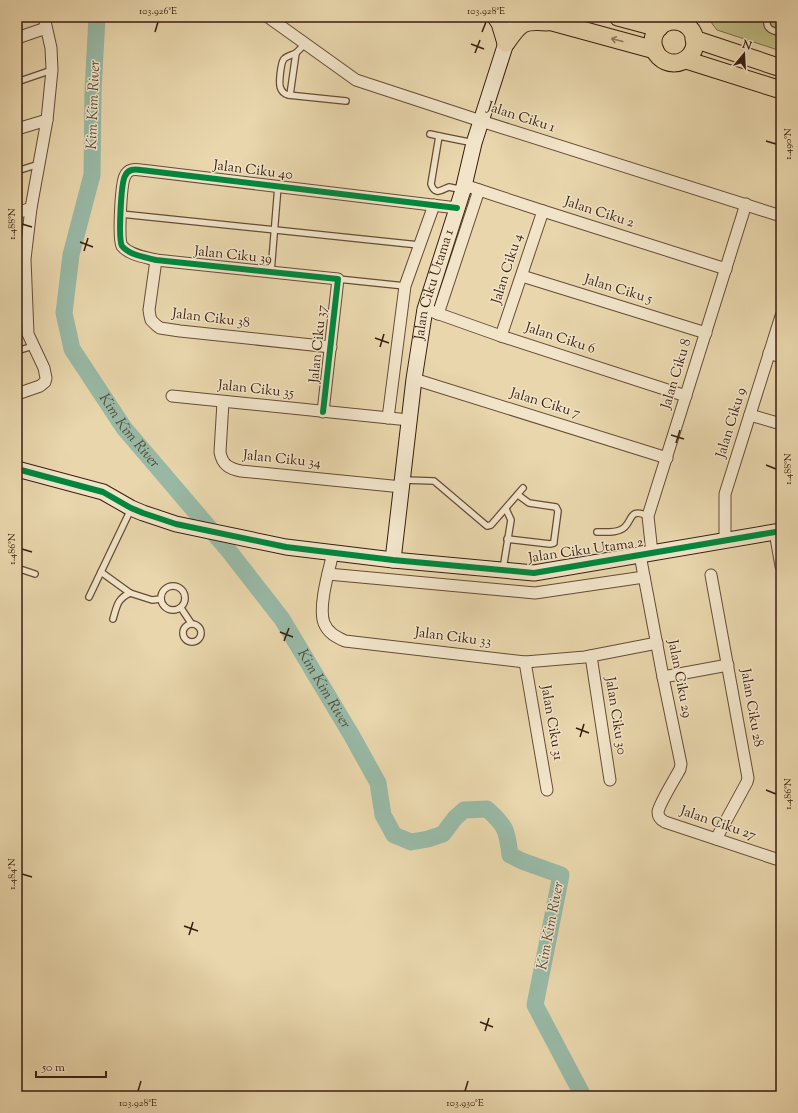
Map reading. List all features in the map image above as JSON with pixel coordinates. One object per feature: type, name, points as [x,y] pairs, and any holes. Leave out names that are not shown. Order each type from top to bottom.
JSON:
[{"type":"main road","points":[[496,17],[500,24],[506,43]]},
{"type":"main road","points":[[534,17],[654,50]]},
{"type":"main road","points":[[618,17],[677,22],[684,24],[780,67]]},
{"type":"main road","points":[[506,43],[521,24],[531,22],[555,23]]},
{"type":"main road","points":[[668,22],[655,33],[653,39],[654,50],[662,60],[668,62],[674,63],[686,60],[692,53],[695,44],[691,28]]},
{"type":"main road","points":[[686,60],[781,90]]},
{"type":"street","points":[[17,394],[43,385],[46,378],[44,368],[28,332],[21,302],[21,259],[32,208],[46,120],[52,70],[51,48],[44,17]]},
{"type":"street","name":"Jalan Ciku 1","points":[[268,17],[355,79],[481,121],[781,216]]},
{"type":"street","name":"Jalan Ciku Utama 1","points":[[393,560],[414,379],[474,143],[513,17]]},
{"type":"street","points":[[17,38],[46,28]]},
{"type":"street","points":[[17,129],[46,120]]},
{"type":"street","name":"Jalan Ciku 40","points":[[127,250],[122,246],[120,241],[120,214],[123,181],[125,175],[133,169],[457,208]]},
{"type":"street","name":"Jalan Ciku 2","points":[[464,187],[479,190],[726,269]]},
{"type":"street","points":[[431,312],[479,190]]},
{"type":"street","name":"Jalan Ciku 8","points":[[646,554],[648,516],[746,204]]},
{"type":"street","points":[[388,418],[405,286],[434,205]]},
{"type":"street","points":[[17,213],[32,208]]},
{"type":"street","name":"Jalan Ciku 4","points":[[501,336],[543,211]]},
{"type":"street","name":"Jalan Ciku 39","points":[[127,250],[133,254],[156,260],[338,279]]},
{"type":"street","name":"Jalan Ciku 38","points":[[156,260],[149,310],[151,320],[160,328],[331,347]]},
{"type":"street","name":"Jalan Ciku 5","points":[[522,276],[706,333]]},
{"type":"street","name":"Jalan Ciku 37","points":[[324,412],[338,279]]},
{"type":"street","name":"Jalan Ciku 6","points":[[431,312],[686,396]]},
{"type":"street","name":"Jalan Ciku 9","points":[[725,540],[725,496],[781,316]]},
{"type":"street","points":[[769,353],[781,357]]},
{"type":"street","name":"Jalan Ciku 7","points":[[414,379],[667,458]]},
{"type":"street","name":"Jalan Ciku 35","points":[[172,396],[409,420]]},
{"type":"street","name":"Jalan Ciku 34","points":[[223,402],[220,456],[224,463],[230,468],[241,471],[402,483]]},
{"type":"street","points":[[750,415],[781,424]]},
{"type":"street","name":"Jalan Ciku Utama 2","points":[[17,468],[103,492],[131,508],[176,524],[286,547],[393,560],[534,573],[778,531]]},
{"type":"street","points":[[778,531],[781,566]]},
{"type":"street","name":"Jalan Ciku 33","points":[[333,553],[323,603],[322,617],[328,630],[333,635],[345,641],[525,662],[585,658],[657,643]]},
{"type":"street","name":"Jalan Ciku 29","points":[[646,554],[644,577],[681,764],[680,769],[661,804]]},
{"type":"street","points":[[328,574],[535,593],[644,577]]},
{"type":"street","name":"Jalan Ciku 28","points":[[711,575],[748,778],[716,839]]},
{"type":"street","name":"Jalan Ciku 30","points":[[591,656],[610,780]]},
{"type":"street","name":"Jalan Ciku 31","points":[[525,662],[547,790]]},
{"type":"street","points":[[663,677],[728,665]]},
{"type":"street","name":"Jalan Ciku 27","points":[[661,804],[658,813],[662,820],[776,859],[781,859]]},
{"type":"lane","points":[[767,21],[767,26],[769,29],[781,33]]},
{"type":"lane","points":[[305,44],[296,53],[285,58],[282,64],[280,88],[284,93],[290,95],[346,101]]},
{"type":"lane","points":[[290,95],[296,53]]},
{"type":"lane","points":[[17,82],[52,70]]},
{"type":"lane","points":[[430,134],[474,143]]},
{"type":"lane","points":[[439,136],[430,184],[433,189],[438,191],[449,187],[464,187]]},
{"type":"lane","points":[[17,171],[39,164]]},
{"type":"lane","points":[[271,272],[278,186]]},
{"type":"lane","points":[[120,214],[419,245]]},
{"type":"lane","points":[[338,279],[405,286]]},
{"type":"lane","points":[[17,351],[33,346]]},
{"type":"lane","points":[[402,483],[434,481],[487,526],[491,525],[523,488]]},
{"type":"lane","points":[[507,538],[550,544],[554,542],[558,511],[556,507],[529,503],[518,495]]},
{"type":"lane","points":[[89,597],[131,508]]},
{"type":"lane","points":[[503,570],[511,519],[506,509]]},
{"type":"lane","points":[[597,532],[618,531],[622,529],[636,513],[648,516]]},
{"type":"lane","points":[[17,568],[34,574]]},
{"type":"lane","points":[[101,572],[130,593],[152,600],[161,599]]},
{"type":"lane","points":[[171,585],[178,586],[183,590],[186,596],[185,602],[181,608],[175,610],[168,609],[163,606],[161,599],[161,593],[165,588],[171,585]]},
{"type":"lane","points":[[113,618],[118,601],[123,596],[130,593]]},
{"type":"lane","points":[[181,608],[191,623]]},
{"type":"shaded area","points":[[707,17],[781,17],[781,51],[717,30]]},
{"type":"waterway","name":"Kim Kim River","points":[[97,17],[93,91],[92,175],[71,255],[64,313],[72,349],[124,428],[229,551],[282,619],[352,736],[378,783],[383,815],[394,835],[411,842],[428,839],[443,834],[455,818],[464,810],[487,809],[502,824],[508,840],[510,855],[522,861],[561,875],[535,1005],[583,1096]]},
{"type":"cycle path","points":[[323,412],[338,279],[156,260],[129,252],[122,246],[120,233],[122,189],[126,174],[132,170],[138,170],[457,208]]},
{"type":"cycle path","points":[[17,469],[103,492],[131,508],[176,524],[286,547],[393,560],[534,573],[781,531]]}]
